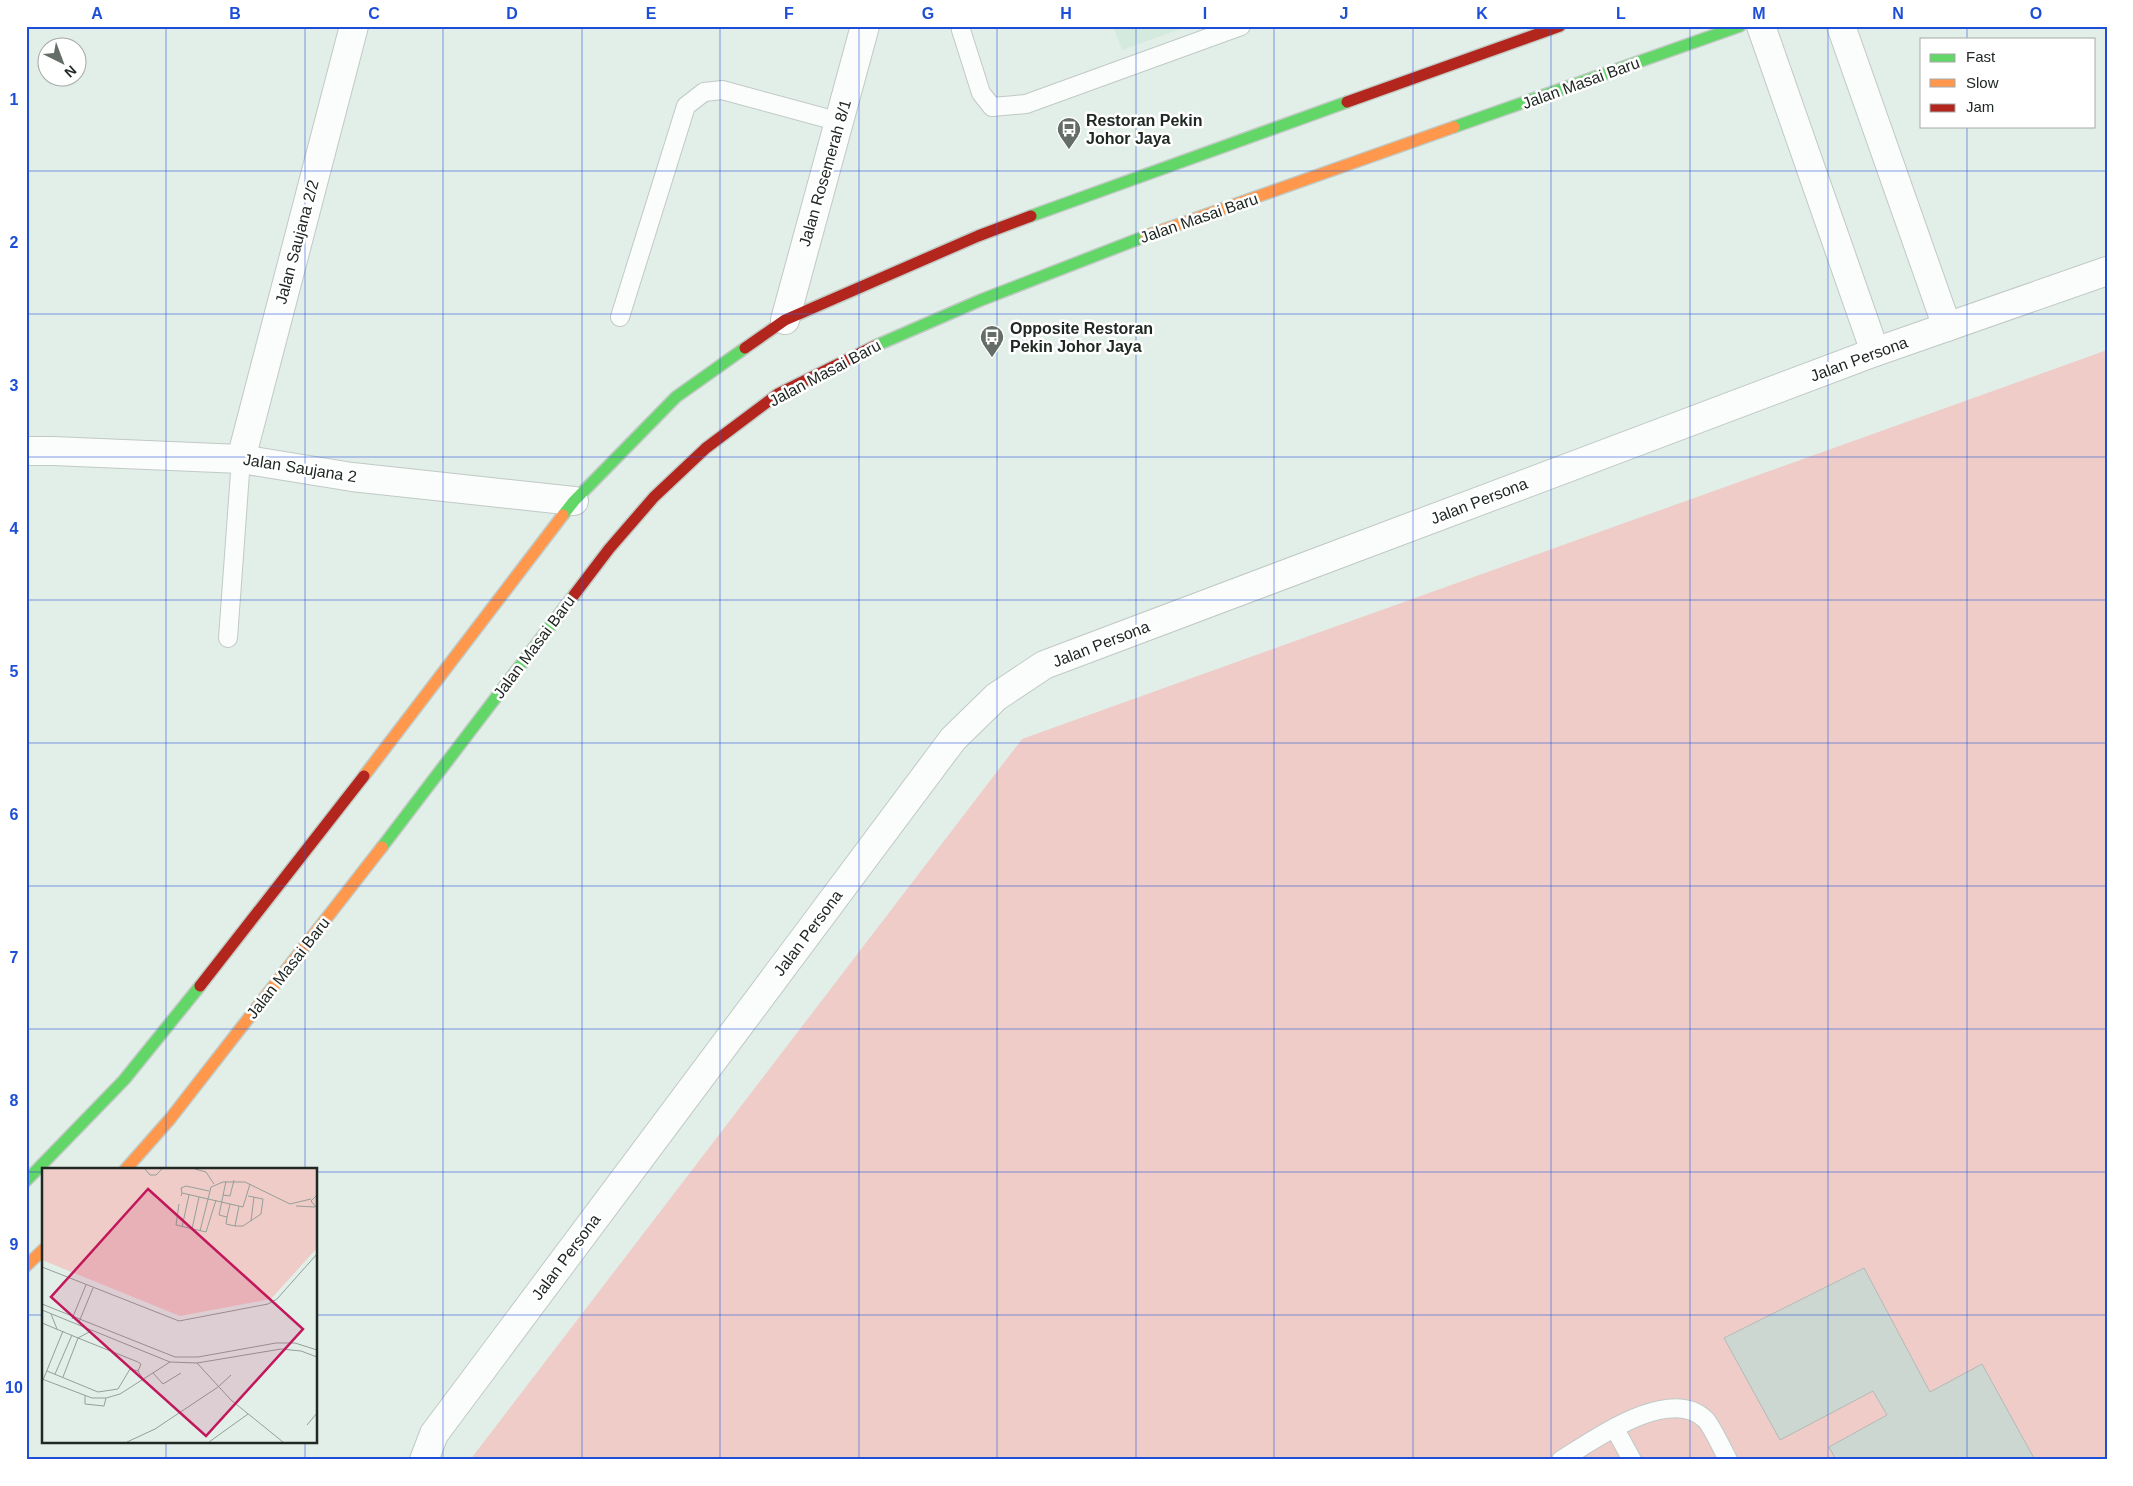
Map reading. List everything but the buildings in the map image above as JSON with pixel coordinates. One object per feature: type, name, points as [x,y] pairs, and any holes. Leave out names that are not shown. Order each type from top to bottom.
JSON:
[{"type":"main road","points":[[26,1181],[124,1080],[212,971],[383,752],[574,501],[676,397],[785,320],[978,236],[1560,26]]},
{"type":"main road","name":"Jalan Masai Baru","points":[[127,1168],[170,1119],[356,880],[609,549],[654,497],[706,448],[778,394],[854,355],[981,300],[1114,248],[1740,26]]},
{"type":"main road","points":[[26,1266],[42,1251]]},
{"type":"street","name":"Jalan Saujana 2/2","points":[[241,458],[354,26]]},
{"type":"street","name":"Jalan Rosemerah 8/1","points":[[785,320],[865,26]]},
{"type":"street","points":[[1761,26],[1875,352]]},
{"type":"street","points":[[1841,26],[1947,327]]},
{"type":"street","name":"Jalan Persona","points":[[424,1460],[434,1434],[936,763],[954,739],[996,697],[1044,665],[1875,352],[2107,271]]},
{"type":"street","name":"Jalan Saujana 2","points":[[26,451],[241,458],[352,477],[574,501]]},
{"type":"lane","points":[[960,27],[981,93],[992,107],[1026,104],[1242,26]]},
{"type":"lane","points":[[620,317],[686,106],[704,92],[722,90],[840,122]]},
{"type":"lane","points":[[228,638],[241,458]]},
{"type":"lane","points":[[1561,1460],[1638,1416],[1674,1407],[1689,1410],[1706,1420],[1728,1460]]},
{"type":"lane","points":[[1615,1429],[1632,1460]]},
{"type":"shaded area","points":[[1113,26],[1189,26],[1122,50]]},
{"type":"shaded area","points":[[2107,350],[2107,1460],[470,1460],[1022,739]]},
{"type":"traffic: fast","points":[[1454,127],[1740,26]]},
{"type":"traffic: fast","points":[[1031,216],[1347,102]]},
{"type":"traffic: fast","points":[[875,346],[981,300],[1146,236]]},
{"type":"traffic: fast","points":[[563,515],[574,501],[676,397],[745,348]]},
{"type":"traffic: fast","points":[[382,847],[574,595]]},
{"type":"traffic: fast","points":[[26,1181],[124,1080],[200,986]]},
{"type":"traffic: slow","points":[[1146,236],[1454,127]]},
{"type":"traffic: slow","points":[[364,776],[563,515]]},
{"type":"traffic: slow","points":[[127,1168],[170,1119],[382,847]]},
{"type":"traffic: slow","points":[[26,1266],[42,1251]]},
{"type":"traffic: jam","points":[[1347,102],[1560,26]]},
{"type":"traffic: jam","points":[[745,348],[785,320],[978,236],[1031,216]]},
{"type":"traffic: jam","points":[[574,595],[609,549],[654,497],[706,448],[778,394],[875,346]]},
{"type":"traffic: jam","points":[[200,986],[364,776]]},
{"type":"place","name":"Restoran Pekin Johor Jaya","points":[[1069,150]]},
{"type":"place","name":"Opposite Restoran Pekin Johor Jaya","points":[[992,358]]}]
